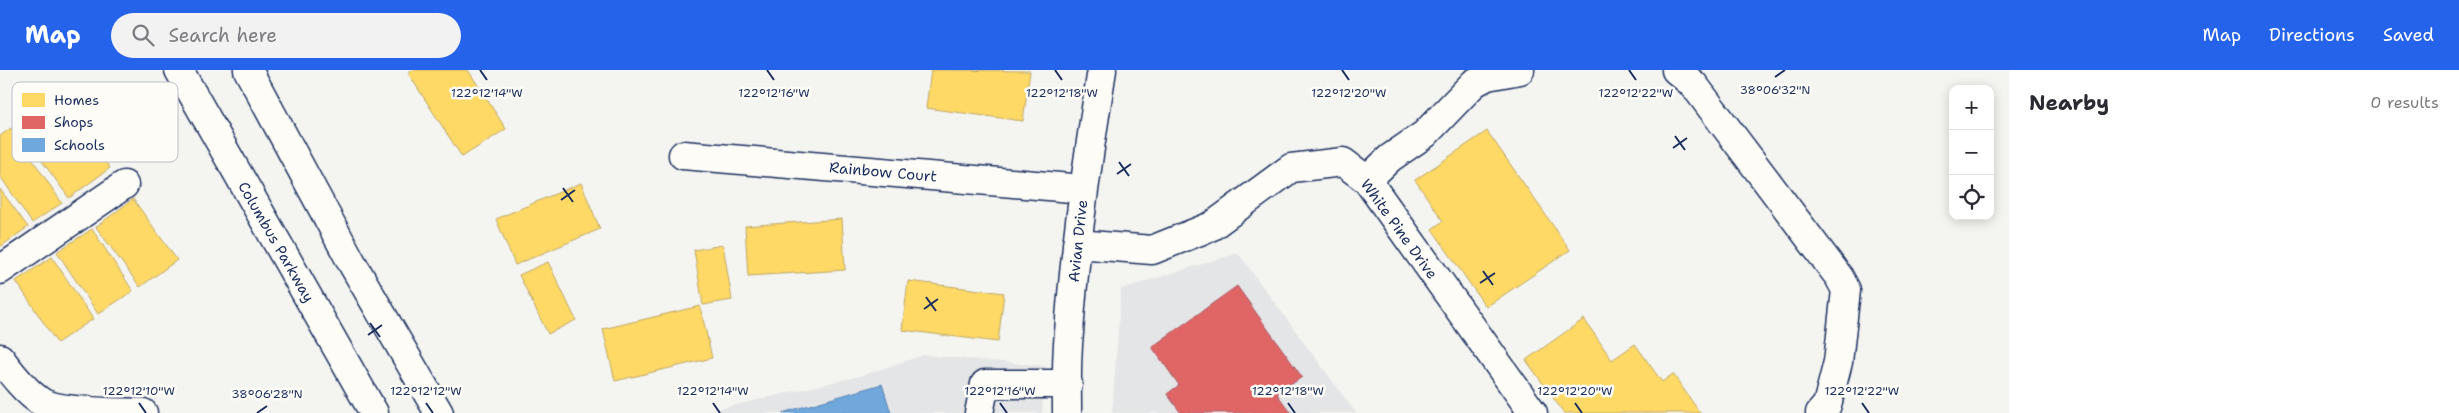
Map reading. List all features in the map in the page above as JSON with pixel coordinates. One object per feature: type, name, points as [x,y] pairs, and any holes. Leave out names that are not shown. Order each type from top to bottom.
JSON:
[{"type":"street","name":"Columbus Parkway","points":[[179,70],[374,413]]},
{"type":"street","points":[[248,70],[352,263],[439,413]]},
{"type":"street","name":"Avian Drive","points":[[1067,413],[1068,336],[1077,244],[1083,189],[1102,70]]},
{"type":"street","points":[[1367,180],[1390,158],[1425,134],[1474,83],[1487,76],[1520,70]]},
{"type":"street","points":[[1676,70],[1694,85],[1839,277],[1846,290],[1838,362],[1827,405],[1820,413]]},
{"type":"street","name":"Rainbow Court","points":[[683,154],[1083,189]]},
{"type":"street","name":"White Pine Drive","points":[[1077,244],[1152,250],[1212,226],[1291,168],[1343,162],[1367,180],[1533,413]]},
{"type":"street","points":[[0,270],[124,185]]},
{"type":"street","points":[[0,358],[14,376],[43,403],[74,410],[143,413]]},
{"type":"street","points":[[979,413],[985,384],[1068,384]]},
{"type":"shaded area","points":[[1238,253],[1356,413],[1112,413],[1121,289]]},
{"type":"shaded area","points":[[924,355],[1046,366],[1042,413],[701,413],[860,376]]},
{"type":"building: Homes","points":[[413,70],[468,70],[506,129],[462,157],[408,73]]},
{"type":"building: Homes","points":[[931,70],[1030,71],[1023,121],[926,108]]},
{"type":"building: Homes","points":[[11,128],[12,162],[34,162],[62,203],[32,223],[0,176],[0,136]]},
{"type":"building: Homes","points":[[1487,131],[1570,250],[1486,307],[1432,229],[1443,221],[1415,180]]},
{"type":"building: Homes","points":[[43,162],[106,162],[110,168],[69,198]]},
{"type":"building: Homes","points":[[581,183],[600,229],[515,265],[496,219]]},
{"type":"building: Homes","points":[[0,189],[28,227],[0,247]]},
{"type":"building: Homes","points":[[133,199],[177,260],[140,287],[96,227]]},
{"type":"building: Homes","points":[[842,219],[845,270],[748,276],[745,226]]},
{"type":"building: Homes","points":[[92,229],[133,291],[98,314],[57,252]]},
{"type":"building: Homes","points":[[723,245],[732,300],[703,305],[694,250]]},
{"type":"building: Homes","points":[[52,257],[93,319],[57,343],[16,281]]},
{"type":"building: Homes","points":[[548,262],[576,320],[548,334],[519,275]]},
{"type":"building: Homes","points":[[908,281],[1004,293],[998,342],[902,330]]},
{"type":"building: Homes","points":[[700,306],[712,358],[615,381],[603,329]]},
{"type":"building: Homes","points":[[1584,319],[1612,360],[1635,344],[1662,382],[1673,374],[1700,413],[1564,413],[1526,360]]},
{"type":"building: Shops","points":[[1237,286],[1302,377],[1277,394],[1291,413],[1181,413],[1167,394],[1179,385],[1152,347]]},
{"type":"building: Schools","points":[[882,384],[891,413],[782,413]]}]
